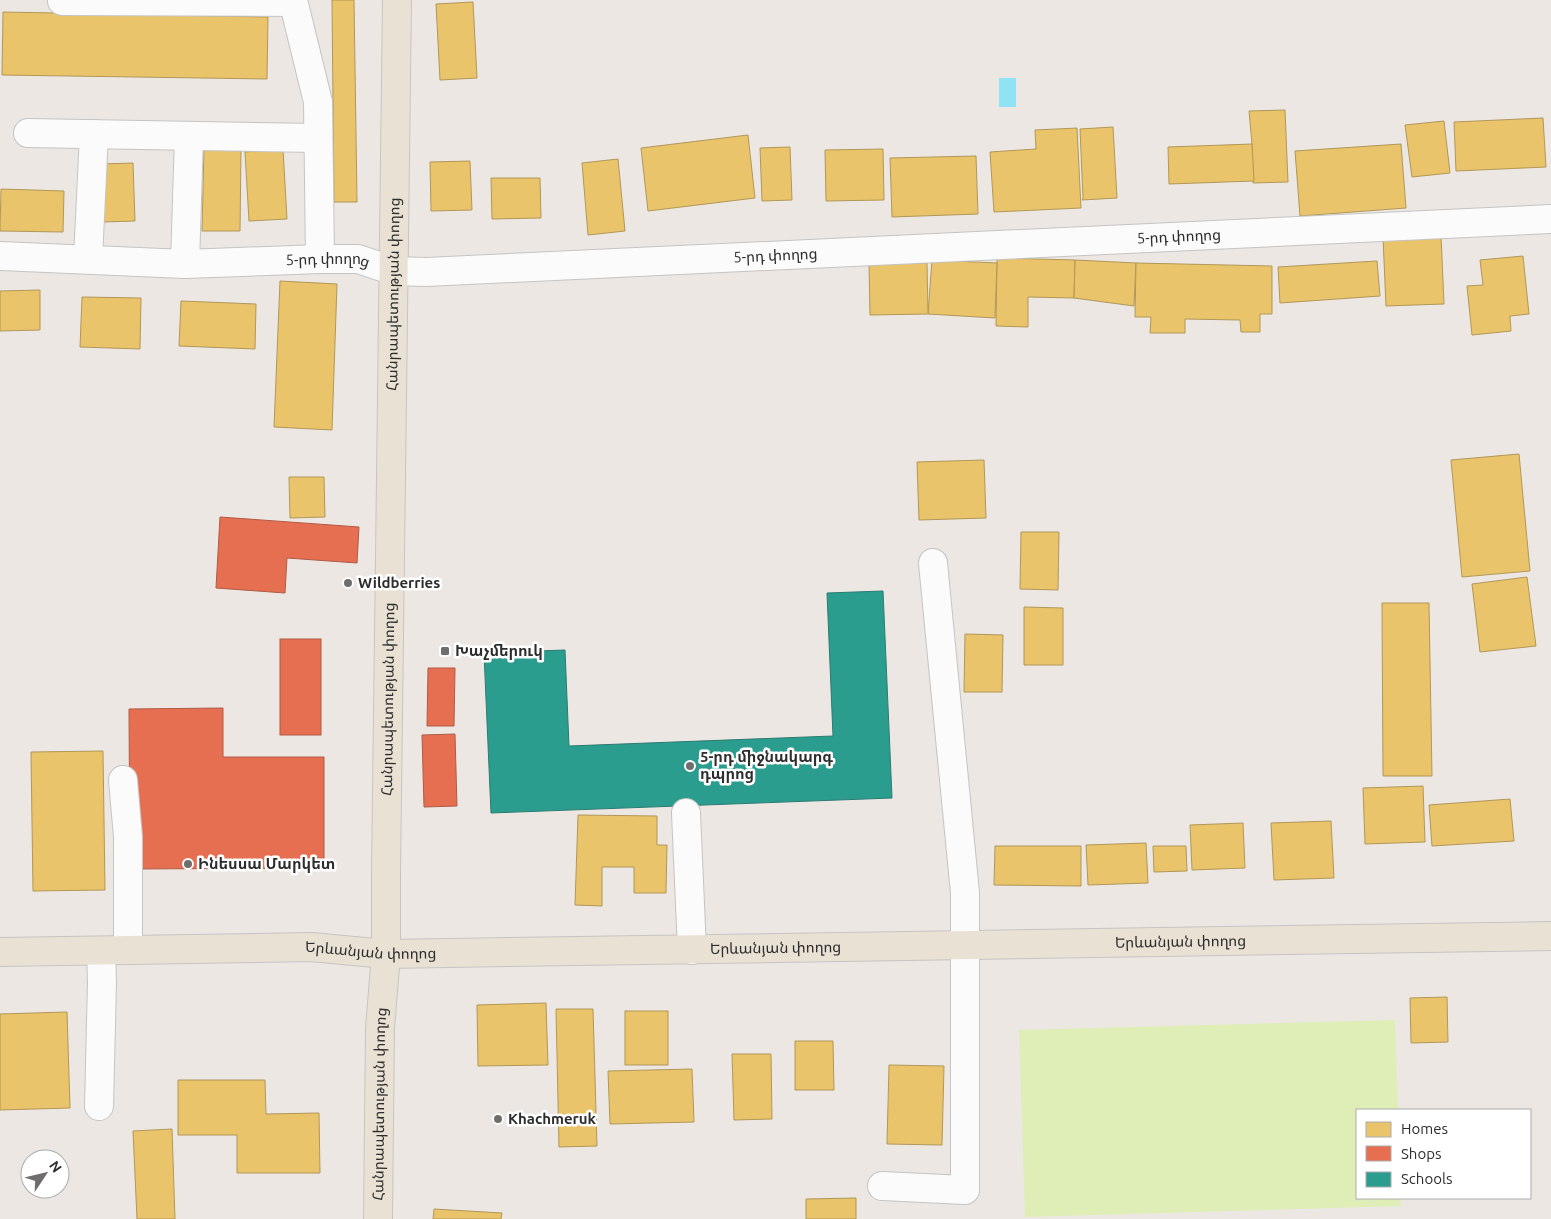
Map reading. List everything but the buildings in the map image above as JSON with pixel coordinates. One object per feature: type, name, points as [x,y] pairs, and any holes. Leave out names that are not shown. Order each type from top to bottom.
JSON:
[{"type":"main road","name":"Հանրապետության փողոց","points":[[378,1219],[380,1028],[386,954],[397,0]]},
{"type":"main road","name":"Երևանյան փողոց","points":[[0,952],[311,948],[386,954],[1551,936]]},
{"type":"street","points":[[62,1],[293,1],[318,102],[320,259]]},
{"type":"street","points":[[28,132],[318,138]]},
{"type":"street","points":[[88,259],[94,134]]},
{"type":"street","points":[[185,264],[189,136]]},
{"type":"street","name":"5-րդ փողոց","points":[[0,256],[185,264],[358,259],[394,271],[426,272],[1551,219]]},
{"type":"street","points":[[882,1186],[965,1190],[965,893],[933,564]]},
{"type":"street","points":[[123,780],[128,837],[128,950]]},
{"type":"street","points":[[686,813],[692,950]]},
{"type":"street","points":[[99,1106],[101,951]]},
{"type":"green space","points":[[1395,1020],[1398,1109],[1356,1109],[1356,1199],[1400,1199],[1401,1206],[1025,1217],[1019,1030]]},
{"type":"water","points":[[999,78],[1016,78],[1016,107],[999,107]]},
{"type":"place","name":"Wildberries","points":[[348,583]]},
{"type":"place","name":"Խաչմերուկ","points":[[445,651]]},
{"type":"place","name":"5-րդ միջնակարգ դպրոց","points":[[690,766]]},
{"type":"place","name":"Ինեսսա Մարկետ","points":[[188,864]]},
{"type":"place","name":"Khachmeruk","points":[[498,1119]]}]
